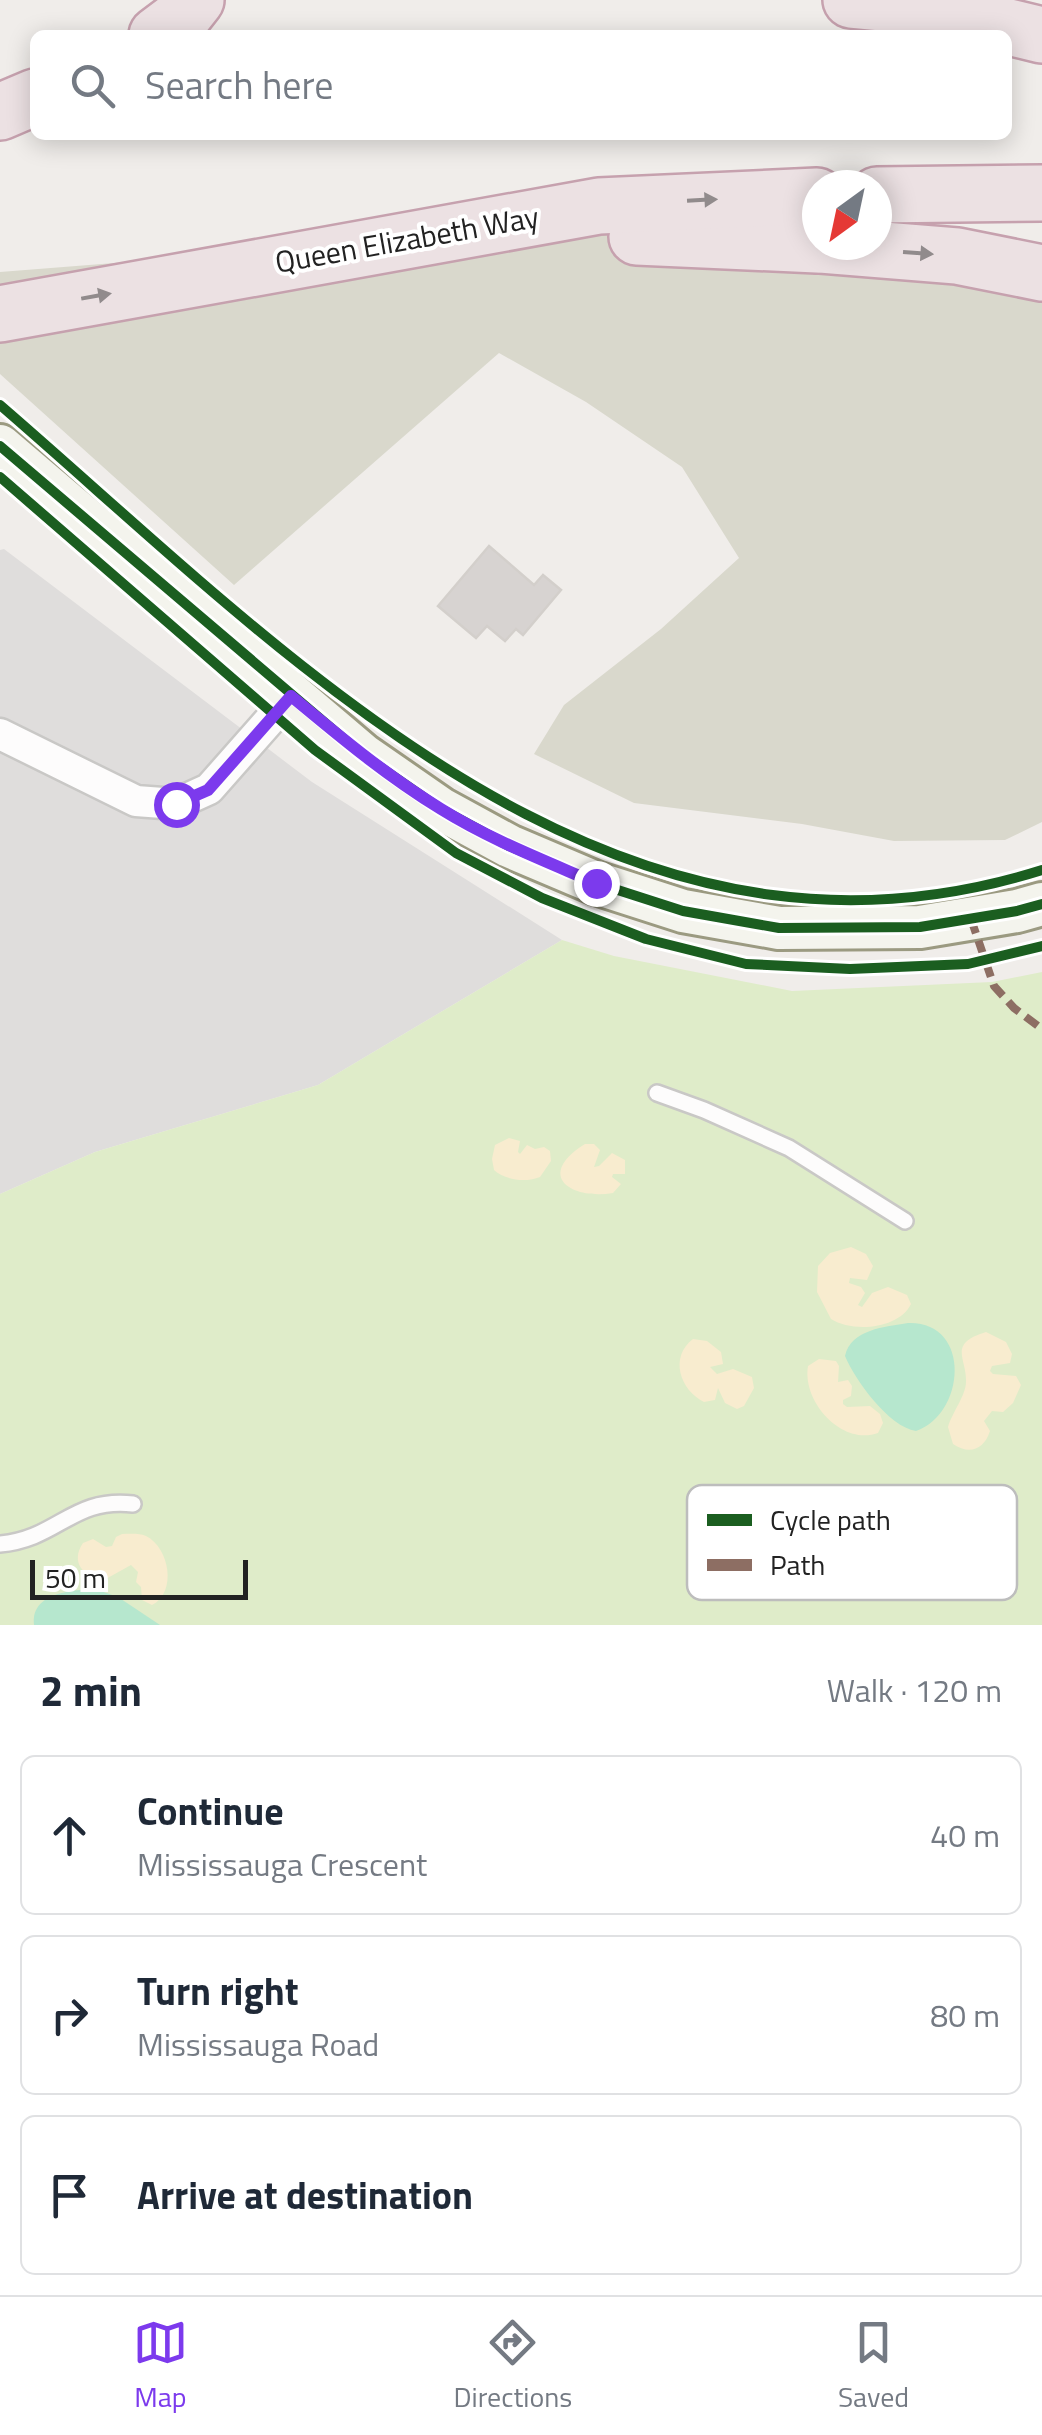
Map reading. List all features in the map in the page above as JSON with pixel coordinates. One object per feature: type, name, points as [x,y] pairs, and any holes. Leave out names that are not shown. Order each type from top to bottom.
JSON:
[{"type":"highway","points":[[163,30],[196,0]]},
{"type":"highway","points":[[851,0],[925,7],[1042,36]]},
{"type":"highway","points":[[1012,38],[1042,36]]},
{"type":"highway","points":[[0,112],[30,99]]},
{"type":"highway","points":[[0,128],[30,124]]},
{"type":"highway","points":[[892,195],[1042,193]]},
{"type":"highway","name":"Queen Elizabeth Way","points":[[0,314],[599,206],[802,197]]},
{"type":"highway","points":[[294,260],[652,236],[802,244]]},
{"type":"highway","points":[[892,251],[956,256],[1042,273]]},
{"type":"main road","points":[[0,446],[363,756],[441,809],[509,846],[596,883],[684,911],[779,928],[920,927],[1017,912],[1042,904]]},
{"type":"street","points":[[0,734],[136,802],[176,804],[208,790],[291,696]]},
{"type":"lane","points":[[657,1093],[789,1148],[905,1220]]},
{"type":"lane","points":[[0,1544],[42,1535],[90,1505],[132,1504]]},
{"type":"shaded area","points":[[597,225],[802,246],[802,260],[892,260],[892,255],[1042,271],[1042,822],[1005,840],[894,841],[802,824],[634,803],[534,754],[564,705],[661,629],[739,558],[682,467],[586,402],[499,353],[234,585],[0,374],[0,272]]},
{"type":"shaded area","points":[[4,549],[312,782],[562,940],[318,1085],[95,1152],[0,1194],[0,550]]},
{"type":"green space","points":[[562,940],[614,956],[792,991],[992,982],[1042,972],[1042,1625],[0,1625],[0,1194],[95,1152],[318,1085]]},
{"type":"green space","points":[[908,1323],[929,1326],[943,1337],[952,1352],[955,1370],[945,1407],[933,1421],[916,1431],[884,1412],[845,1356],[848,1347],[862,1335]]},
{"type":"green space","points":[[95,1589],[118,1597],[160,1625],[34,1625],[34,1614],[45,1600],[64,1592]]},
{"type":"sand","points":[[509,1138],[520,1141],[520,1154],[527,1145],[550,1151],[551,1161],[540,1177],[516,1180],[494,1170],[495,1145]]},
{"type":"sand","points":[[585,1144],[594,1144],[600,1150],[594,1167],[612,1153],[625,1160],[625,1174],[613,1174],[621,1184],[613,1193],[583,1193],[564,1183],[562,1166]]},
{"type":"sand","points":[[851,1247],[866,1254],[873,1266],[867,1280],[850,1278],[849,1283],[865,1293],[858,1305],[862,1307],[872,1293],[888,1287],[907,1295],[911,1304],[897,1319],[863,1327],[831,1319],[817,1292],[818,1266],[830,1253]]},
{"type":"sand","points":[[986,1332],[1006,1342],[1012,1354],[1010,1363],[992,1366],[990,1371],[1016,1376],[1021,1385],[1013,1403],[1003,1412],[992,1411],[984,1421],[990,1431],[984,1443],[975,1449],[965,1449],[953,1444],[948,1427],[965,1387],[963,1347]]},
{"type":"sand","points":[[693,1339],[707,1341],[721,1352],[723,1364],[710,1367],[717,1374],[733,1369],[752,1377],[754,1388],[744,1406],[737,1409],[725,1403],[718,1388],[715,1400],[704,1402],[689,1390],[680,1364],[681,1355]]},
{"type":"sand","points":[[819,1359],[836,1361],[838,1382],[848,1380],[852,1386],[851,1396],[843,1404],[870,1406],[880,1414],[883,1423],[878,1433],[851,1433],[827,1418],[811,1393],[808,1380],[808,1366]]},
{"type":"sand","points":[[122,1534],[146,1536],[161,1550],[167,1581],[160,1599],[152,1605],[142,1600],[141,1587],[136,1582],[138,1572],[131,1565],[104,1580],[85,1572],[78,1562],[83,1543],[93,1539],[106,1547],[112,1546]]},
{"type":"building","points":[[489,546],[534,585],[543,575],[561,590],[523,635],[516,629],[505,641],[487,626],[476,638],[438,606]]},
{"type":"marked path","points":[[971,919],[994,986],[1014,1008],[1042,1029]]},
{"type":"cycle path","points":[[0,405],[226,603],[345,699],[470,783],[601,849],[739,890],[886,899],[1042,870]]},
{"type":"cycle path","points":[[0,446],[363,755],[441,809],[509,846],[596,883],[683,911],[779,928],[920,927],[1042,904]]},
{"type":"cycle path","points":[[0,477],[315,750],[456,853],[542,898],[646,939],[746,964],[850,969],[968,964],[1042,946]]},
{"type":"route","points":[[176,804],[208,790],[291,696],[363,756],[441,809],[509,846],[596,883]]}]
